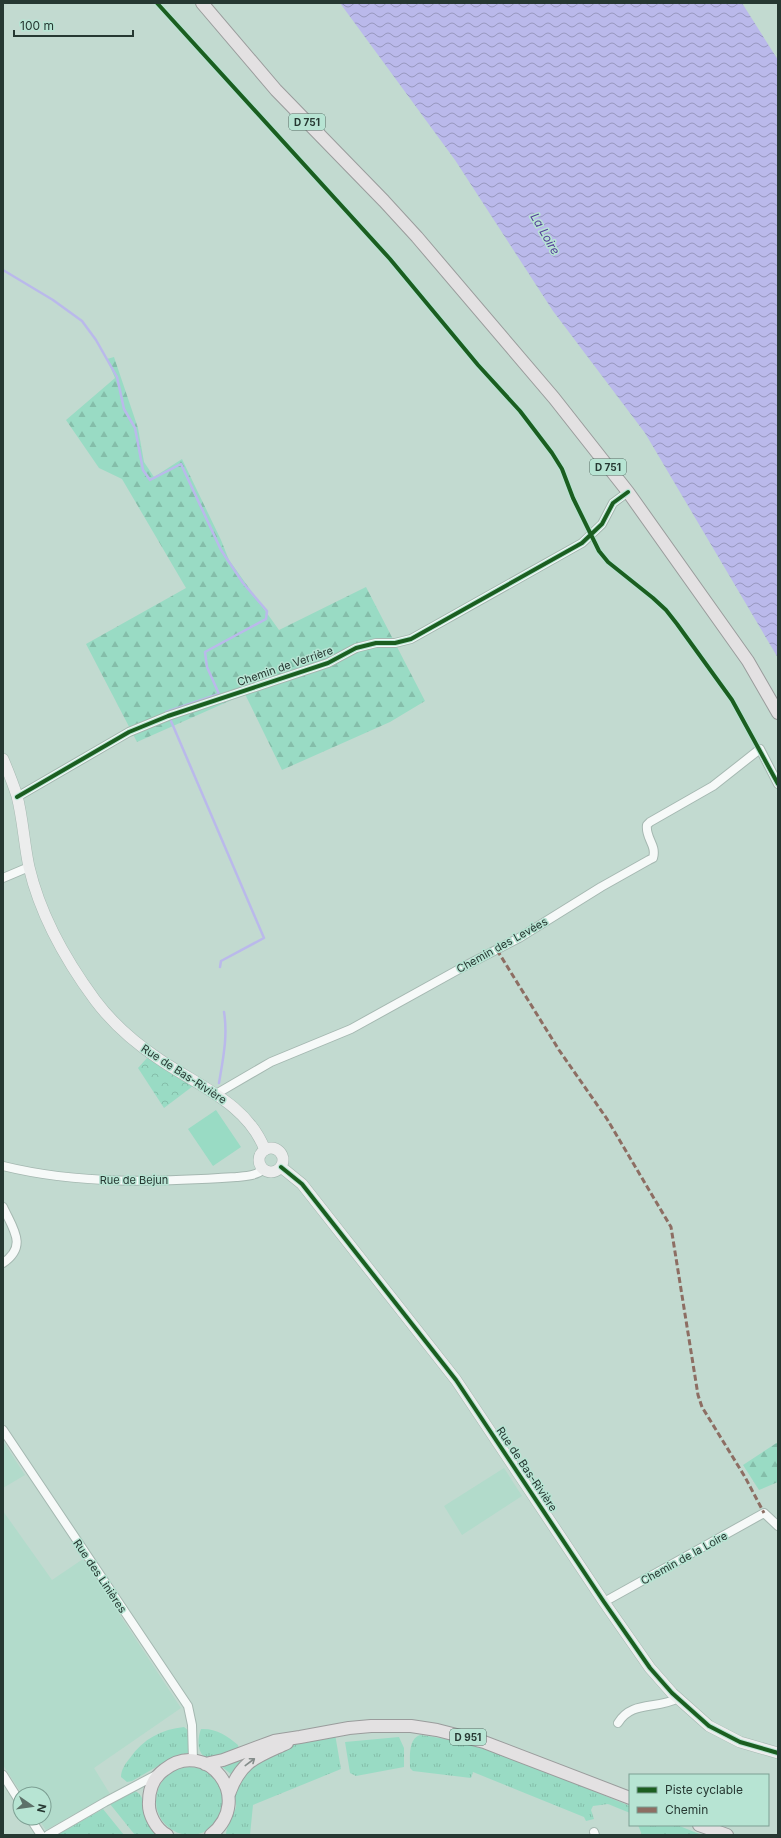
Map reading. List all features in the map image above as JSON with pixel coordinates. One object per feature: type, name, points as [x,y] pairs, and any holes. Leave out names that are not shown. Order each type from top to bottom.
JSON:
[{"type":"main road","name":"D 751","points":[[202,3],[276,90],[417,237],[554,398],[628,492],[748,661],[778,713]]},
{"type":"main road","name":"D 951","points":[[205,1764],[223,1760],[274,1741],[300,1738],[349,1728],[371,1726],[411,1726],[464,1736],[510,1750],[629,1798]]},
{"type":"main road","name":"D 951","points":[[229,1794],[239,1772],[247,1764],[258,1757],[300,1738]]},
{"type":"main road","points":[[167,1835],[156,1826],[151,1816],[148,1805],[149,1794],[152,1783],[159,1774],[168,1766],[180,1761],[193,1761],[205,1764],[221,1776],[229,1794],[230,1803],[223,1829],[211,1835]]},
{"type":"main road","points":[[702,1826],[727,1835]]},
{"type":"street","name":"Chemin de Verrière","points":[[17,796],[130,732],[168,716],[328,663],[356,648],[376,643],[395,643],[411,639],[582,543],[602,524],[613,504],[628,492]]},
{"type":"street","name":"Chemin des Levées","points":[[216,1094],[271,1062],[352,1029],[463,967],[519,938],[601,887],[653,858],[654,847],[647,834],[647,825],[714,786],[760,749],[778,784]]},
{"type":"street","name":"Rue de Bas-Rivière","points":[[3,759],[17,796],[29,867],[43,908],[71,962],[94,999],[120,1029],[160,1060],[236,1108],[251,1124],[261,1140],[265,1150]]},
{"type":"street","points":[[3,878],[29,867]]},
{"type":"street","points":[[274,1149],[278,1151],[283,1158],[281,1167],[271,1172],[264,1169],[260,1159],[265,1150],[274,1149]]},
{"type":"street","name":"Rue de Bejun","points":[[3,1166],[51,1176],[86,1180],[132,1181],[236,1177],[251,1175],[264,1169]]},
{"type":"street","name":"Rue de Bas-Rivière","points":[[281,1167],[302,1184],[456,1380],[604,1602],[650,1668],[678,1698],[709,1726],[725,1736],[740,1742],[778,1753]]},
{"type":"street","points":[[3,1207],[16,1234],[18,1243],[14,1253],[3,1263]]},
{"type":"street","name":"Rue des Linières","points":[[3,1430],[188,1706],[192,1725],[193,1761]]},
{"type":"street","name":"Chemin de la Loire","points":[[604,1602],[764,1513],[778,1526]]},
{"type":"street","points":[[618,1723],[623,1715],[632,1709],[671,1702],[678,1698]]},
{"type":"street","points":[[48,1835],[159,1774]]},
{"type":"street","points":[[3,1775],[12,1789]]},
{"type":"street","points":[[135,1786],[149,1794]]},
{"type":"street","points":[[35,1826],[41,1835]]},
{"type":"shaded area","points":[[3,1441],[25,1475],[3,1488]]},
{"type":"shaded area","points":[[504,1468],[522,1496],[462,1535],[444,1506]]},
{"type":"shaded area","points":[[3,1511],[52,1580],[83,1559],[181,1708],[94,1768],[110,1794],[46,1830],[43,1826],[52,1826],[52,1786],[17,1786],[3,1765]]},
{"type":"green space","points":[[114,357],[138,428],[144,462],[154,477],[182,459],[229,560],[279,630],[366,587],[425,701],[390,722],[282,770],[245,694],[137,742],[86,644],[186,588],[122,479],[99,468],[66,420],[115,378],[107,359]]},
{"type":"green space","points":[[147,1058],[193,1086],[164,1108],[138,1068]]},
{"type":"green space","points":[[216,1110],[241,1147],[213,1166],[188,1129]]},
{"type":"green space","points":[[778,1442],[778,1482],[759,1490],[743,1465]]},
{"type":"green space","points":[[184,1727],[189,1731],[190,1748],[188,1753],[177,1755],[132,1781],[127,1782],[121,1777],[126,1763],[135,1751],[147,1740],[168,1730]]},
{"type":"green space","points":[[201,1729],[216,1731],[226,1736],[238,1745],[239,1750],[212,1758],[203,1755],[199,1748]]},
{"type":"green space","points":[[335,1734],[341,1769],[253,1805],[250,1835],[226,1835],[227,1828],[236,1807],[234,1790],[244,1771],[254,1763],[281,1750],[296,1744]]},
{"type":"green space","points":[[420,1735],[446,1739],[500,1754],[629,1806],[629,1813],[608,1804],[593,1806],[591,1810],[594,1819],[586,1821],[584,1817],[473,1772],[471,1778],[413,1771],[410,1768],[410,1749],[413,1740]]},
{"type":"green space","points":[[399,1737],[404,1748],[404,1767],[356,1776],[350,1773],[345,1742]]},
{"type":"green space","points":[[254,1751],[232,1775],[221,1766]]},
{"type":"green space","points":[[183,1767],[197,1767],[209,1772],[219,1782],[224,1794],[224,1808],[219,1820],[209,1830],[197,1835],[183,1835],[171,1830],[161,1820],[156,1808],[156,1794],[161,1782],[171,1772]]},
{"type":"green space","points":[[135,1791],[143,1800],[147,1816],[161,1835],[135,1835],[110,1804],[127,1793]]},
{"type":"green space","points":[[103,1809],[124,1835],[58,1835],[59,1834]]},
{"type":"green space","points":[[638,1826],[680,1826],[702,1835],[642,1835]]},
{"type":"water","name":"La Loire","points":[[340,3],[742,3],[778,60],[778,658],[645,433],[553,311],[455,160]]},
{"type":"waterway","points":[[3,270],[53,300],[82,321],[96,340],[117,377],[124,409],[135,428],[143,470],[150,480],[181,464],[221,550],[243,583],[267,611],[266,619],[205,652],[207,667],[219,694],[166,712]]},
{"type":"waterway","points":[[171,721],[264,938],[221,961],[220,967]]},
{"type":"waterway","points":[[219,1083],[225,1039],[224,1012]]},
{"type":"marked path","points":[[497,950],[559,1050],[607,1119],[671,1227],[698,1395],[702,1407],[745,1477],[764,1513]]},
{"type":"cycle path","points":[[157,3],[390,259],[478,365],[520,411],[552,453],[562,469],[573,498],[599,551],[608,562],[666,610],[677,624],[732,700],[778,784]]},
{"type":"cycle path","points":[[17,797],[129,732],[168,716],[328,663],[356,648],[376,643],[395,643],[411,639],[582,543],[602,524],[613,503],[628,492]]},
{"type":"cycle path","points":[[281,1167],[302,1184],[456,1380],[604,1602],[650,1668],[672,1693],[709,1726],[740,1742],[778,1753]]}]
